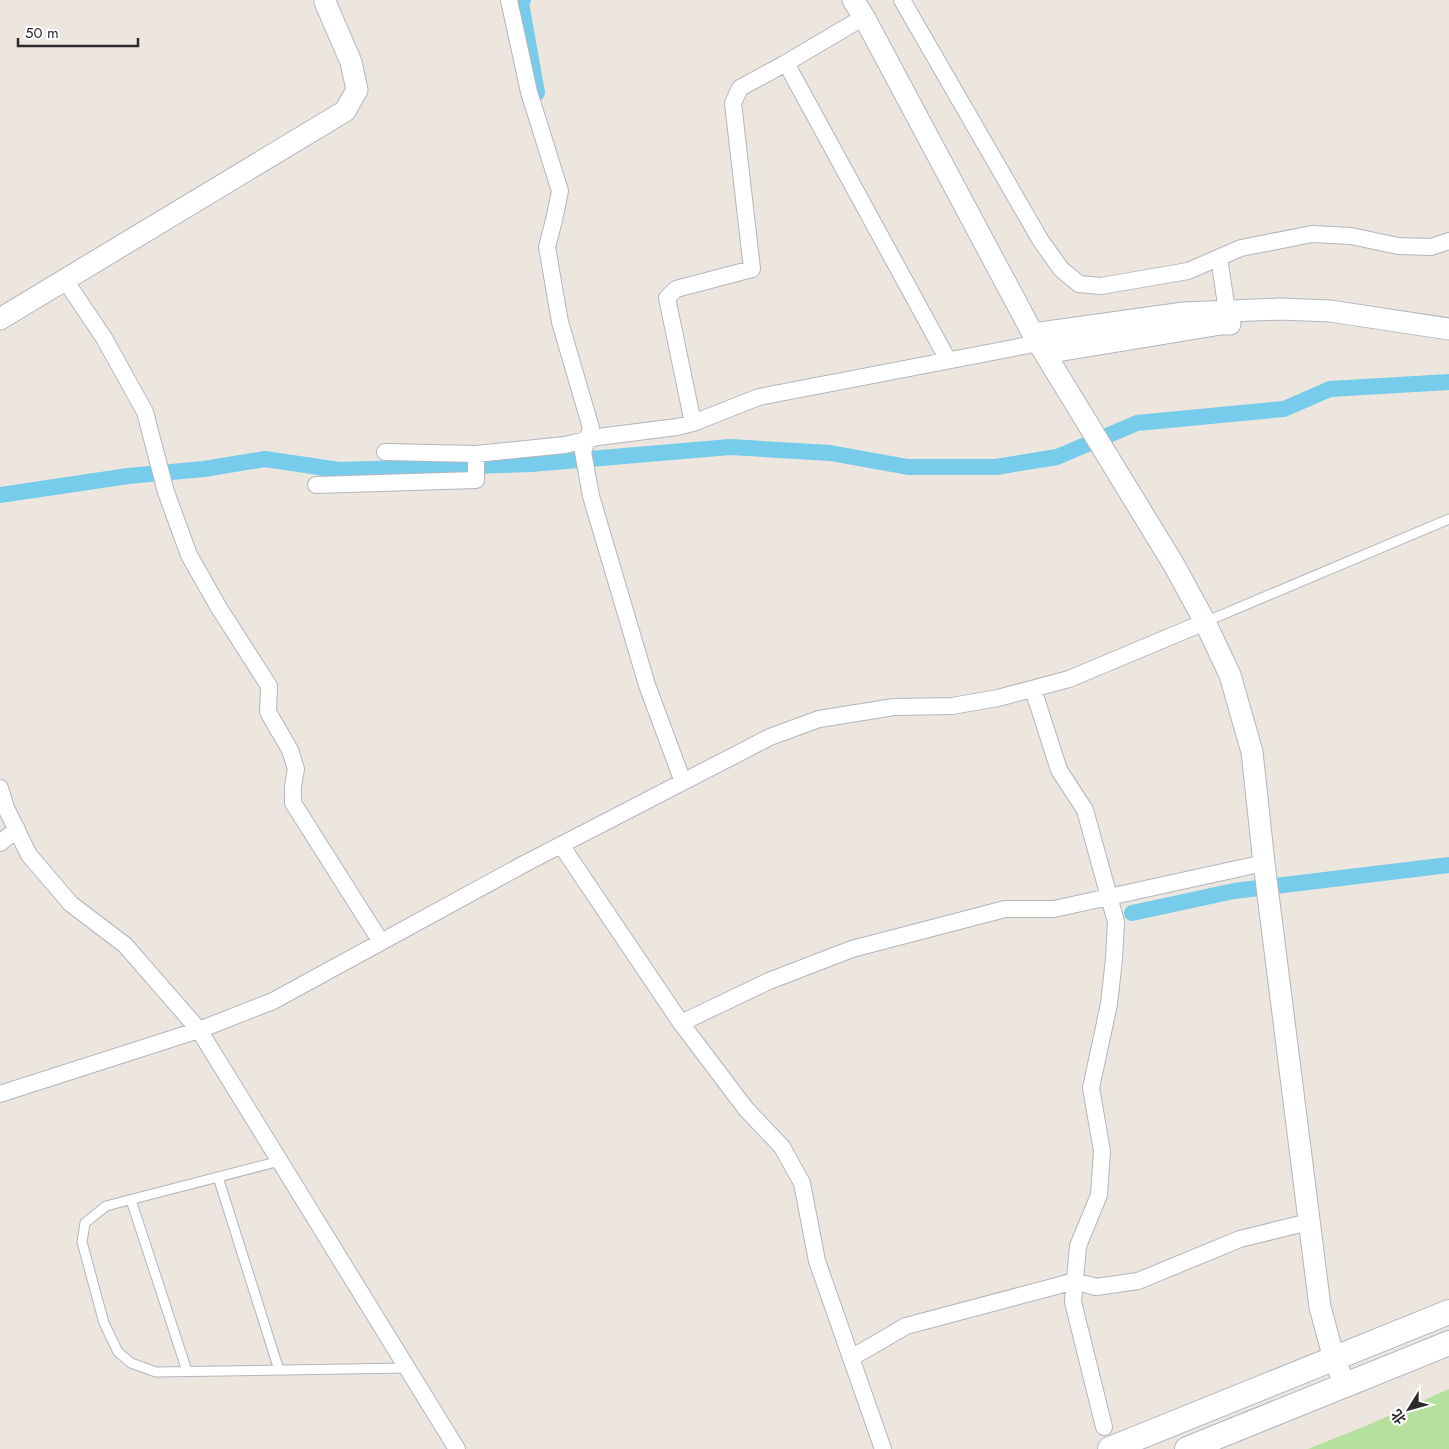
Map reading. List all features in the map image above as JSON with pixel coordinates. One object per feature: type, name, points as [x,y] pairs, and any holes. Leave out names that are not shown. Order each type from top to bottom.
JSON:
[{"type":"main road","points":[[1107,1438],[1334,1359],[1449,1312]]},
{"type":"main road","points":[[1187,1449],[1449,1343]]},
{"type":"street","points":[[0,319],[345,111],[357,90],[351,62],[325,2],[326,0]]},
{"type":"street","points":[[509,0],[529,92],[560,191],[546,247],[560,322],[591,428],[585,446],[591,496],[648,685],[683,782]]},
{"type":"street","points":[[902,0],[1041,241],[1061,269],[1079,284],[1101,286],[1188,271],[1241,248],[1312,234],[1351,236],[1398,246],[1431,247],[1449,241]]},
{"type":"street","points":[[693,424],[667,298],[676,289],[752,269],[733,103],[740,88],[786,63],[859,9],[1039,343],[1174,565],[1205,622],[1230,675],[1252,752],[1271,922],[1320,1307],[1334,1359],[1345,1385]]},
{"type":"street","points":[[786,63],[948,360]]},
{"type":"street","points":[[1219,258],[1226,311]]},
{"type":"street","points":[[65,280],[104,338],[145,412],[166,492],[189,555],[219,608],[269,686],[268,712],[290,750],[296,769],[293,786],[294,803],[380,942]]},
{"type":"street","points":[[384,452],[476,455],[565,446],[585,446],[598,437],[677,428],[693,424],[759,397],[1184,313],[1280,309],[1330,311],[1449,329]]},
{"type":"street","points":[[1039,343],[1221,324],[1280,323],[1334,325],[1449,343]]},
{"type":"street","points":[[316,485],[476,480],[476,455]]},
{"type":"street","points":[[0,1094],[199,1030],[274,1001],[561,845],[770,738],[819,719],[894,707],[952,706],[998,698],[1033,689],[1069,679],[1205,622]]},
{"type":"street","points":[[1033,689],[1059,770],[1085,810],[1116,922],[1109,1004],[1091,1088],[1102,1151],[1099,1194],[1078,1246],[1073,1302],[1107,1438]]},
{"type":"street","points":[[0,788],[6,808],[29,855],[71,904],[125,945],[199,1030],[457,1449]]},
{"type":"street","points":[[0,843],[17,829]]},
{"type":"street","points":[[561,845],[681,1023],[746,1108],[782,1147],[802,1183],[817,1261],[883,1449]]},
{"type":"street","points":[[681,1023],[769,981],[852,949],[1005,909],[1054,909],[1264,864]]},
{"type":"street","points":[[851,1358],[906,1326],[1075,1281],[1096,1287],[1138,1281],[1240,1239],[1309,1222]]},
{"type":"lane","points":[[1205,622],[1449,519]]},
{"type":"lane","points":[[280,1161],[106,1206],[85,1223],[82,1242],[104,1323],[118,1352],[132,1364],[156,1372],[408,1368]]},
{"type":"lane","points":[[218,1177],[279,1370]]},
{"type":"lane","points":[[131,1200],[187,1371]]},
{"type":"green space","points":[[1449,1389],[1449,1449],[1308,1449],[1368,1425]]},
{"type":"waterway","points":[[523,0],[521,3],[537,93]]},
{"type":"waterway","points":[[0,495],[128,476],[204,469],[265,459],[339,470],[531,464],[730,447],[830,453],[908,467],[996,467],[1057,457],[1137,423],[1284,409],[1330,389],[1449,382]]},
{"type":"waterway","points":[[1132,913],[1234,891],[1449,865]]}]
